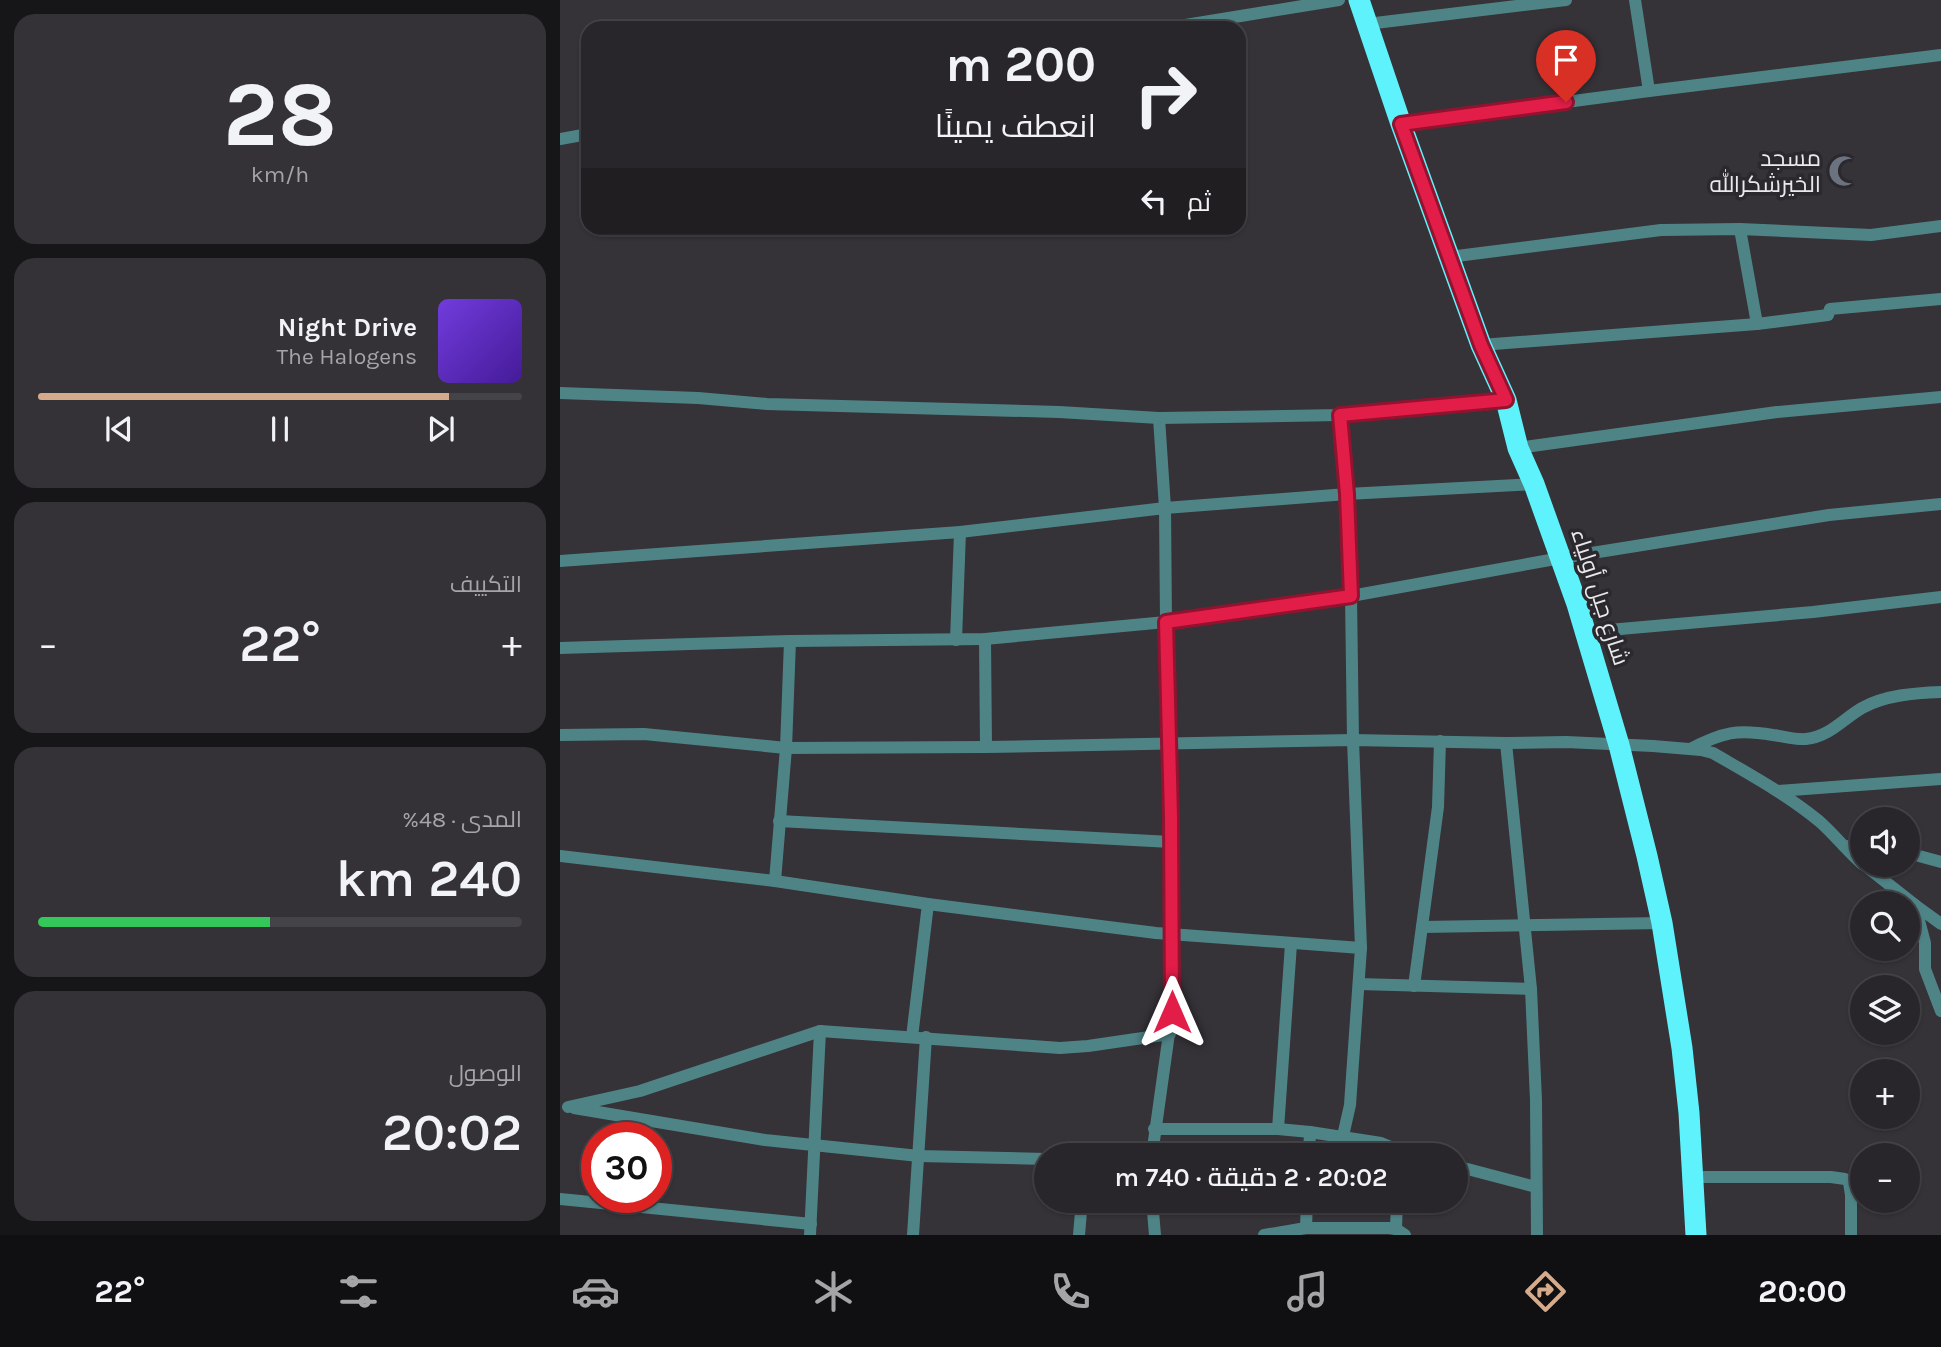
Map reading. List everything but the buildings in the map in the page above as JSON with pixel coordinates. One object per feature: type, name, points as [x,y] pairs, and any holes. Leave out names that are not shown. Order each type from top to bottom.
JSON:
[{"type":"highway","name":"شارع جبل أولياء","points":[[1359,0],[1481,345],[1506,400],[1518,447],[1534,484],[1586,632],[1619,745],[1662,923],[1682,1048],[1689,1113],[1696,1235]]},
{"type":"street","points":[[1210,21],[1339,0]]},
{"type":"street","points":[[1367,24],[1566,0]]},
{"type":"street","points":[[1635,0],[1649,91]]},
{"type":"street","points":[[1401,124],[1941,55]]},
{"type":"street","points":[[560,139],[581,135]]},
{"type":"street","points":[[1449,257],[1661,230],[1740,229],[1871,235],[1941,226]]},
{"type":"street","points":[[1740,229],[1757,324]]},
{"type":"street","points":[[1481,345],[1757,324],[1828,315],[1830,309],[1941,299]]},
{"type":"street","points":[[560,393],[698,398],[767,404],[1059,412],[1159,418],[1340,415],[1506,400]]},
{"type":"street","points":[[1518,447],[1777,412],[1941,397]]},
{"type":"street","points":[[1340,415],[1347,494],[1361,948],[1350,1105],[1343,1136]]},
{"type":"street","points":[[1153,1143],[1172,1012],[1165,508],[1159,418]]},
{"type":"street","points":[[560,561],[960,532],[1165,508],[1347,494],[1534,484]]},
{"type":"street","points":[[560,648],[985,639],[1166,622],[1351,596],[1561,558],[1829,515],[1941,504]]},
{"type":"street","points":[[956,640],[960,532]]},
{"type":"street","points":[[1586,632],[1813,612],[1941,597]]},
{"type":"street","points":[[985,639],[986,747]]},
{"type":"street","points":[[775,881],[786,748],[790,642]]},
{"type":"street","points":[[1690,749],[1733,731],[1804,739],[1823,736],[1860,709],[1880,700],[1922,692],[1941,692]]},
{"type":"street","points":[[560,735],[644,734],[786,748],[1353,740],[1566,742],[1690,749],[1713,753],[1778,791],[1822,824],[1850,852]]},
{"type":"street","points":[[1414,986],[1438,807],[1440,741]]},
{"type":"street","points":[[1506,743],[1531,989],[1536,1100],[1537,1235]]},
{"type":"street","points":[[1778,791],[1941,779]]},
{"type":"street","points":[[779,821],[1171,842]]},
{"type":"street","points":[[1844,846],[1850,846]]},
{"type":"street","points":[[560,856],[775,881],[928,904],[1172,935],[1361,948]]},
{"type":"street","points":[[1920,856],[1941,862]]},
{"type":"street","points":[[1879,877],[1897,891]]},
{"type":"street","points":[[912,1037],[928,904]]},
{"type":"street","points":[[1920,909],[1941,924]]},
{"type":"street","points":[[1422,927],[1662,923]]},
{"type":"street","points":[[1920,926],[1925,969],[1941,1011]]},
{"type":"street","points":[[1278,1129],[1291,944]]},
{"type":"street","points":[[1359,984],[1531,989]]},
{"type":"street","points":[[564,1106],[640,1091],[820,1031],[1060,1048],[1170,1034]]},
{"type":"street","points":[[560,1199],[811,1229],[820,1031]]},
{"type":"street","points":[[913,1235],[926,1038]]},
{"type":"street","points":[[564,1106],[765,1140],[919,1156],[1034,1159]]},
{"type":"street","points":[[1154,1129],[1278,1129],[1381,1143]]},
{"type":"street","points":[[1310,1132],[1310,1143]]},
{"type":"street","points":[[1468,1169],[1536,1187]]},
{"type":"street","points":[[1693,1177],[1845,1179],[1849,1182],[1851,1195],[1851,1235]]},
{"type":"street","points":[[1079,1235],[1081,1213]]},
{"type":"street","points":[[1153,1213],[1155,1235]]},
{"type":"street","points":[[1306,1228],[1307,1213]]},
{"type":"street","points":[[1264,1235],[1289,1233],[1306,1228],[1401,1232],[1399,1213]]},
{"type":"place","name":"مسجد الخيرشكرالله","points":[[1844,171]]},
{"type":"route","points":[[1172,1012],[1170,743],[1166,622],[1351,596],[1347,494],[1340,415],[1506,400],[1481,345],[1401,124],[1566,102]]}]
